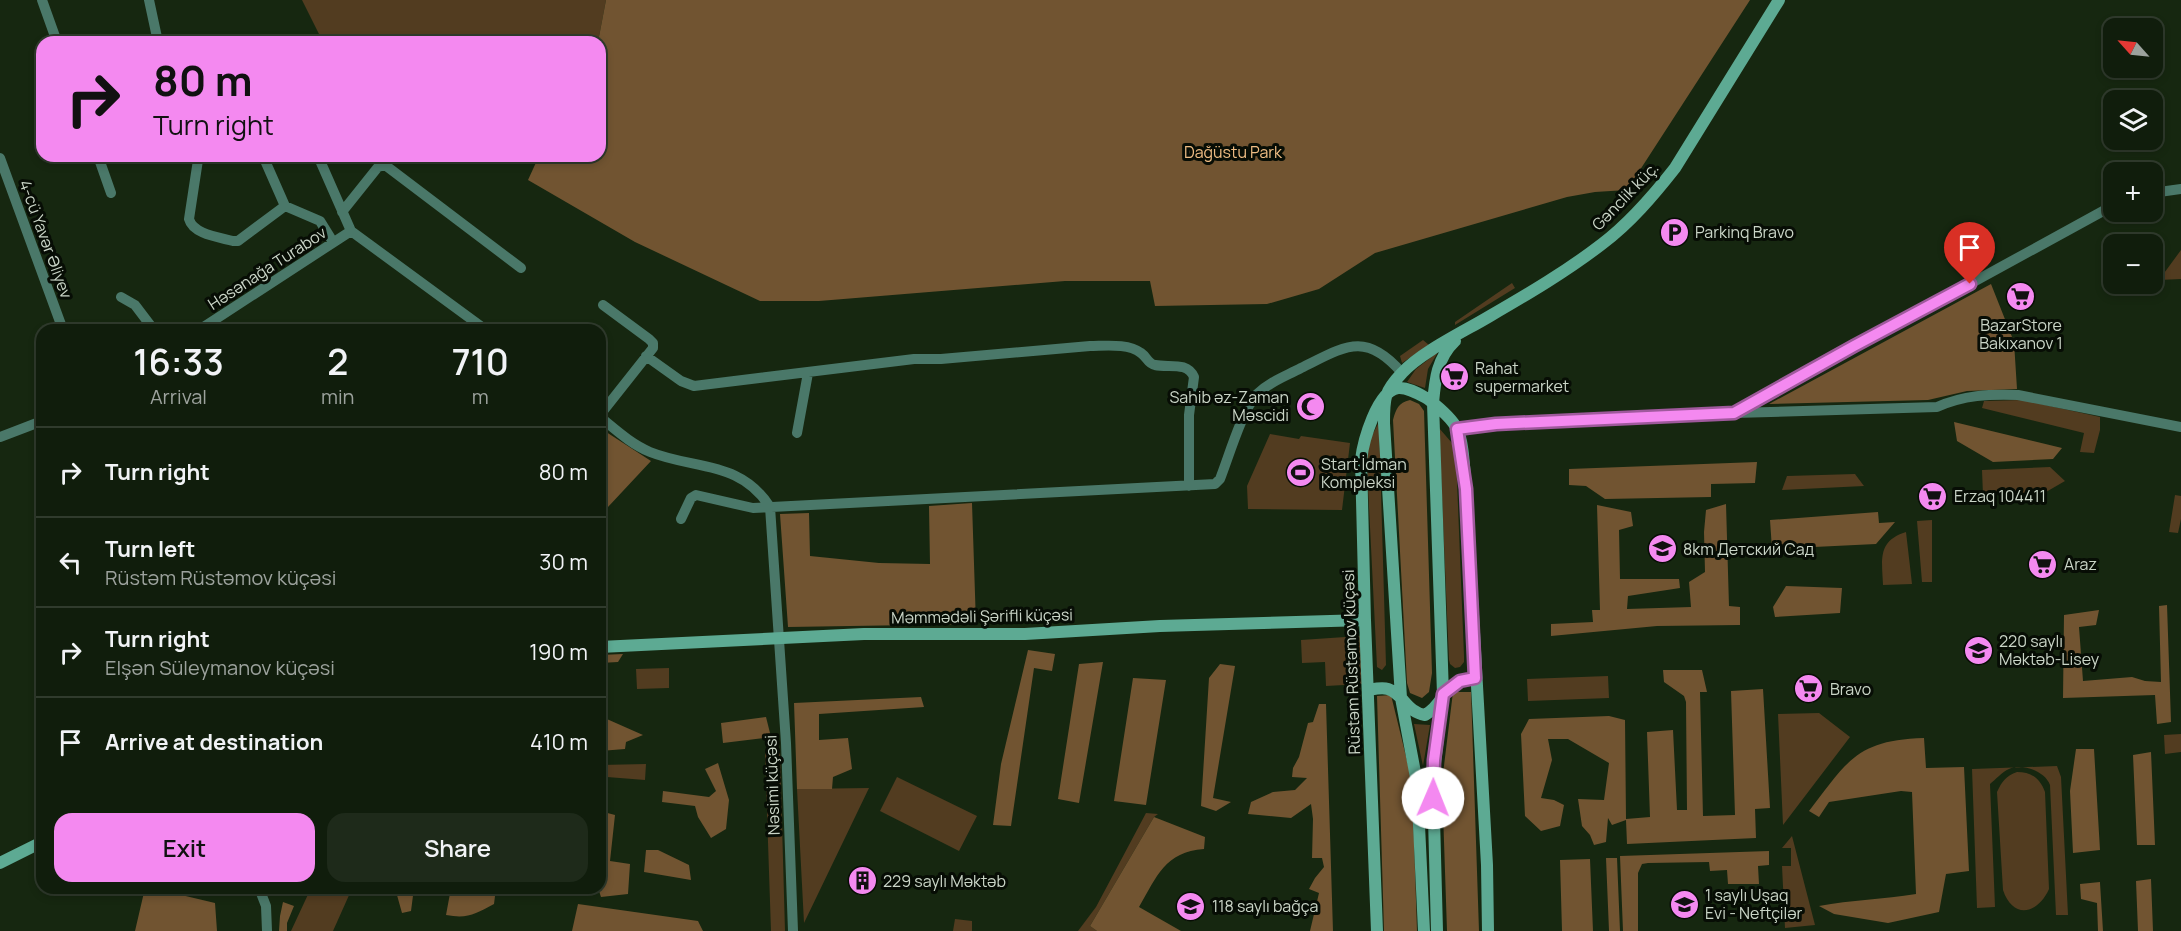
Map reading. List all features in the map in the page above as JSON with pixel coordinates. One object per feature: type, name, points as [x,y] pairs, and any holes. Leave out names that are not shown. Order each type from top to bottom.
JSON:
[{"type":"street","points":[[42,0],[55,36]]},
{"type":"street","points":[[149,0],[157,36]]},
{"type":"street","name":"Gənclik küç.","points":[[1406,369],[1529,293],[1601,245],[1635,215],[1675,168],[1779,0]]},
{"type":"street","name":"4-cü Yavər Əliyev","points":[[0,158],[61,324]]},
{"type":"street","points":[[100,162],[111,193]]},
{"type":"street","points":[[198,162],[189,219],[190,224],[196,230],[238,241],[285,206]]},
{"type":"street","points":[[266,162],[285,206],[320,222],[333,242]]},
{"type":"street","points":[[321,162],[351,231],[478,324]]},
{"type":"street","points":[[342,212],[378,167],[385,165],[520,268]]},
{"type":"street","points":[[2163,191],[2181,189]]},
{"type":"street","points":[[1734,413],[2103,212]]},
{"type":"street","name":"Həsənağa Turabov","points":[[208,324],[351,231]]},
{"type":"street","points":[[121,297],[135,305],[149,324]]},
{"type":"street","points":[[603,305],[653,342],[653,348],[606,408]]},
{"type":"street","points":[[1437,931],[1433,781],[1443,694],[1433,403],[1438,366],[1450,346],[1462,334]]},
{"type":"street","points":[[646,356],[681,381],[694,386],[808,374],[914,359],[942,359],[1114,345],[1135,350],[1142,353],[1150,363],[1185,367],[1194,377],[1189,415],[1189,486]]},
{"type":"street","points":[[681,519],[691,498],[696,495],[753,508],[1215,484],[1220,479],[1248,408],[1257,394],[1272,383],[1342,348],[1358,345],[1378,350],[1406,369]]},
{"type":"street","name":"Rüstəm Rüstəmov küçəsi","points":[[1377,931],[1361,460],[1365,438],[1385,396],[1406,369]]},
{"type":"street","points":[[797,433],[808,374]]},
{"type":"street","points":[[1424,931],[1418,783],[1401,698],[1385,435],[1385,396],[1394,389],[1407,389],[1433,403],[1457,429],[1466,489],[1488,931]]},
{"type":"street","points":[[1457,429],[1506,424],[1734,413],[1937,407],[1968,396],[1993,394],[2029,397],[2181,427]]},
{"type":"street","points":[[606,421],[640,448],[734,473],[761,493],[770,507]]},
{"type":"street","points":[[0,438],[36,423]]},
{"type":"street","name":"Nəsimi küçəsi","points":[[770,507],[777,639],[786,743],[793,931]]},
{"type":"street","name":"Məmmədəli Şərifli küçəsi","points":[[606,647],[864,634],[1025,634],[1160,626],[1365,620]]},
{"type":"street","points":[[1368,690],[1387,688],[1412,710],[1425,715],[1433,711],[1443,694],[1460,681],[1475,678]]},
{"type":"street","points":[[0,863],[36,845]]},
{"type":"street","points":[[261,894],[266,906],[267,931]]},
{"type":"shaded area","points":[[302,0],[606,0],[599,36],[320,36]]},
{"type":"shaded area","points":[[2181,250],[2181,279],[2163,280],[2163,275]]},
{"type":"shaded area","points":[[1512,283],[1515,288],[1455,325],[1455,322]]},
{"type":"shaded area","points":[[1423,340],[1429,345],[1402,363],[1400,356]]},
{"type":"shaded area","points":[[1438,352],[1428,369],[1425,388],[1407,382],[1416,369]]},
{"type":"shaded area","points":[[2023,400],[2100,417],[2100,430],[2094,453],[2080,452],[2084,433],[1982,408],[1984,401]]},
{"type":"shaded area","points":[[1379,422],[1386,665],[1382,670],[1377,667],[1366,447]]},
{"type":"shaded area","points":[[1439,428],[1452,443],[1456,456],[1464,662],[1460,667],[1455,668],[1449,660]]},
{"type":"shaded area","name":"Start İdman Kompleksi","points":[[1270,434],[1350,443],[1342,510],[1248,509],[1247,486]]},
{"type":"shaded area","points":[[2050,467],[2065,481],[2046,492],[1983,495],[1982,470]]},
{"type":"shaded area","points":[[1855,474],[1864,486],[1782,490],[1787,476]]},
{"type":"shaded area","points":[[2175,495],[2181,496],[2181,519],[2178,533],[2169,532]]},
{"type":"shaded area","points":[[1932,520],[1932,582],[1922,582],[1917,521]]},
{"type":"shaded area","points":[[1906,532],[1912,584],[1883,585],[1883,552],[1890,541]]},
{"type":"shaded area","points":[[1360,636],[1362,684],[1326,686],[1325,662],[1302,663],[1301,640]]},
{"type":"shaded area","points":[[669,668],[669,688],[637,689],[636,669]]},
{"type":"shaded area","points":[[1608,676],[1609,698],[1528,701],[1527,679]]},
{"type":"shaded area","points":[[1819,713],[1850,737],[1783,825],[1778,714]]},
{"type":"shaded area","points":[[1414,724],[1430,725],[1423,766]]},
{"type":"shaded area","points":[[2181,734],[2181,752],[2165,754],[2164,735]]},
{"type":"shaded area","points":[[780,752],[785,931],[771,931],[765,753]]},
{"type":"shaded area","points":[[646,764],[645,780],[607,777],[606,765]]},
{"type":"shaded area","points":[[2057,766],[2061,777],[2068,915],[2056,915],[2050,785],[2038,772],[2022,767]]},
{"type":"shaded area","points":[[2014,768],[2004,772],[1990,784],[1995,907],[1977,908],[1972,769]]},
{"type":"shaded area","points":[[2017,772],[2027,773],[2034,777],[2045,792],[2049,889],[2039,904],[2026,910],[2013,906],[2007,900],[2003,890],[1997,792],[2005,779]]},
{"type":"shaded area","points":[[897,777],[977,816],[959,851],[880,811]]},
{"type":"shaded area","points":[[869,788],[804,923],[797,789]]},
{"type":"shaded area","points":[[1146,813],[1158,814],[1154,817],[1090,926],[1097,931],[1078,931],[1096,907]]},
{"type":"shaded area","points":[[1792,836],[1815,925],[1785,928],[1782,866],[1791,866],[1791,848],[1782,848]]},
{"type":"shaded area","points":[[308,894],[350,894],[333,931],[291,931]]},
{"type":"shaded area","points":[[955,919],[972,921],[972,931],[953,931]]},
{"type":"green space","name":"Dağüstu Park","points":[[606,0],[1750,0],[1627,190],[1567,197],[1375,253],[1319,289],[1267,304],[1155,306],[1150,281],[1065,281],[819,301],[760,301],[635,242],[528,180],[536,162],[606,162],[606,36],[599,36]]},
{"type":"green space","points":[[1991,284],[2014,342],[2017,389],[1967,391],[1928,400],[1769,404]]},
{"type":"green space","points":[[1410,400],[1419,404],[1424,411],[1432,673],[1429,692],[1422,698],[1410,693],[1407,683],[1393,420],[1398,407]]},
{"type":"green space","points":[[1954,422],[2062,448],[2053,459],[1993,462],[1957,441]]},
{"type":"green space","points":[[606,432],[651,461],[606,508]]},
{"type":"green space","points":[[1757,462],[1755,483],[1711,484],[1711,497],[1605,499],[1586,486],[1569,485],[1569,469]]},
{"type":"green space","points":[[972,503],[976,624],[788,627],[780,514],[809,513],[810,556],[879,563],[930,564],[929,506]]},
{"type":"green space","points":[[1726,504],[1729,606],[1740,607],[1740,625],[1657,626],[1551,636],[1551,624],[1593,622],[1592,610],[1600,610],[1597,505],[1631,512],[1633,526],[1619,530],[1620,579],[1679,579],[1680,588],[1628,596],[1627,609],[1691,607],[1689,582],[1705,572],[1706,510]]},
{"type":"green space","points":[[1878,512],[1879,523],[1895,522],[1876,544],[1772,549],[1770,520]]},
{"type":"green space","points":[[1786,586],[1842,588],[1840,613],[1775,617],[1773,607]]},
{"type":"green space","points":[[2167,605],[2171,722],[2157,724],[2155,695],[2063,698],[2064,615],[2099,610],[2096,625],[2079,627],[2083,681],[2132,677],[2161,682],[2159,606]]},
{"type":"green space","points":[[1028,650],[1055,654],[1052,671],[1034,668],[1011,826],[993,825],[1001,764]]},
{"type":"green space","points":[[623,654],[618,662],[606,663],[606,655]]},
{"type":"green space","points":[[1103,662],[1079,803],[1058,799],[1079,664]]},
{"type":"green space","points":[[1220,664],[1235,666],[1213,798],[1231,802],[1216,811],[1201,806],[1209,678]]},
{"type":"green space","points":[[1663,670],[1702,670],[1707,692],[1700,692],[1703,816],[1735,815],[1731,691],[1763,689],[1770,808],[1755,809],[1756,838],[1627,844],[1626,820],[1612,825],[1608,818],[1606,842],[1594,845],[1590,835],[1582,826],[1578,799],[1604,800],[1609,763],[1568,739],[1548,739],[1552,760],[1541,798],[1554,800],[1564,805],[1560,826],[1541,831],[1525,816],[1521,734],[1529,719],[1609,716],[1625,720],[1626,819],[1650,817],[1647,732],[1673,730],[1677,810],[1687,810],[1686,702],[1684,696],[1664,682]]},
{"type":"green space","points":[[1133,678],[1166,680],[1146,805],[1114,801]]},
{"type":"green space","points":[[1453,692],[1471,692],[1479,931],[1447,931],[1442,782]]},
{"type":"green space","points":[[1391,695],[1412,781],[1417,931],[1384,931],[1377,696]]},
{"type":"green space","points":[[921,697],[924,707],[819,714],[819,740],[848,738],[852,769],[833,777],[832,789],[797,789],[794,703]]},
{"type":"green space","points":[[1319,704],[1326,704],[1333,931],[1310,931],[1319,893],[1309,889],[1324,867],[1322,858],[1312,858],[1311,804],[1291,818],[1248,814],[1251,802],[1273,792],[1295,790],[1307,778],[1292,777],[1293,768],[1299,757],[1308,723],[1313,722]]},
{"type":"green space","points":[[766,717],[771,737],[723,743],[721,723]]},
{"type":"green space","points":[[606,719],[643,735],[626,742],[625,749],[606,751]]},
{"type":"green space","points":[[1924,738],[1926,768],[1964,767],[1969,871],[1946,874],[1939,912],[1888,923],[1834,914],[1819,906],[1916,894],[1912,792],[1901,791],[1829,802],[1819,817],[1809,811],[1833,779],[1855,757],[1883,743]]},
{"type":"green space","points":[[2076,749],[2094,749],[2100,850],[2073,853],[2070,791]]},
{"type":"green space","points":[[2151,752],[2155,845],[2137,845],[2133,755]]},
{"type":"green space","points":[[718,763],[729,800],[726,829],[711,838],[698,817],[695,806],[662,802],[663,791],[709,797],[716,791],[705,769]]},
{"type":"green space","points":[[606,813],[615,815],[610,861],[630,864],[628,894],[601,897],[600,894],[606,894]]},
{"type":"green space","points":[[1154,817],[1205,837],[1204,849],[1191,851],[1171,860],[1157,876],[1139,907],[1181,931],[1097,931],[1090,926]]},
{"type":"green space","points":[[646,850],[658,850],[689,865],[691,880],[644,872]]},
{"type":"green space","points":[[1769,851],[1769,865],[1758,866],[1759,884],[1728,884],[1727,870],[1710,871],[1709,862],[1642,864],[1638,873],[1638,931],[1623,931],[1620,856]]},
{"type":"green space","points":[[1606,858],[1617,858],[1620,931],[1609,931]]},
{"type":"green space","points":[[1590,859],[1593,931],[1562,931],[1560,860]]},
{"type":"green space","points":[[2151,879],[2153,931],[2138,931],[2136,881]]},
{"type":"green space","points":[[2100,882],[2103,931],[2098,931],[2097,903],[2081,899],[2080,884]]},
{"type":"green space","points":[[144,894],[177,894],[215,903],[217,931],[135,931]]},
{"type":"green space","points":[[397,894],[413,894],[411,911],[402,913]]},
{"type":"green space","points":[[450,894],[495,896],[494,904],[471,915],[446,915]]},
{"type":"green space","points":[[283,902],[294,906],[287,923],[287,931],[279,931],[280,916]]},
{"type":"green space","points":[[578,904],[698,921],[703,931],[572,931]]},
{"type":"place","name":"Parkinq Bravo","points":[[1674,232]]},
{"type":"place","name":"BazarStore Bakıxanov 1","points":[[2021,297]]},
{"type":"place","name":"Rahat supermarket","points":[[1454,377]]},
{"type":"place","name":"Sahib əz-Zaman Məscidi","points":[[1310,406]]},
{"type":"place","name":"Start İdman Kompleksi","points":[[1300,473]]},
{"type":"place","name":"Erzaq 104411","points":[[1933,496]]},
{"type":"place","name":"8km Детский Сад","points":[[1662,549]]},
{"type":"place","name":"Araz","points":[[2043,564]]},
{"type":"place","name":"220 saylı Məktəb-Lisey","points":[[1978,650]]},
{"type":"place","name":"Bravo","points":[[1809,689]]},
{"type":"place","name":"229 saylı Məktəb","points":[[862,881]]},
{"type":"place","name":"1 saylı Uşaq Evi - Neftçilər","points":[[1684,904]]},
{"type":"place","name":"118 saylı bağça","points":[[1191,906]]},
{"type":"route","points":[[1433,798],[1434,760],[1443,694],[1454,684],[1475,678],[1466,489],[1457,429],[1496,424],[1734,413],[1970,284]]}]
